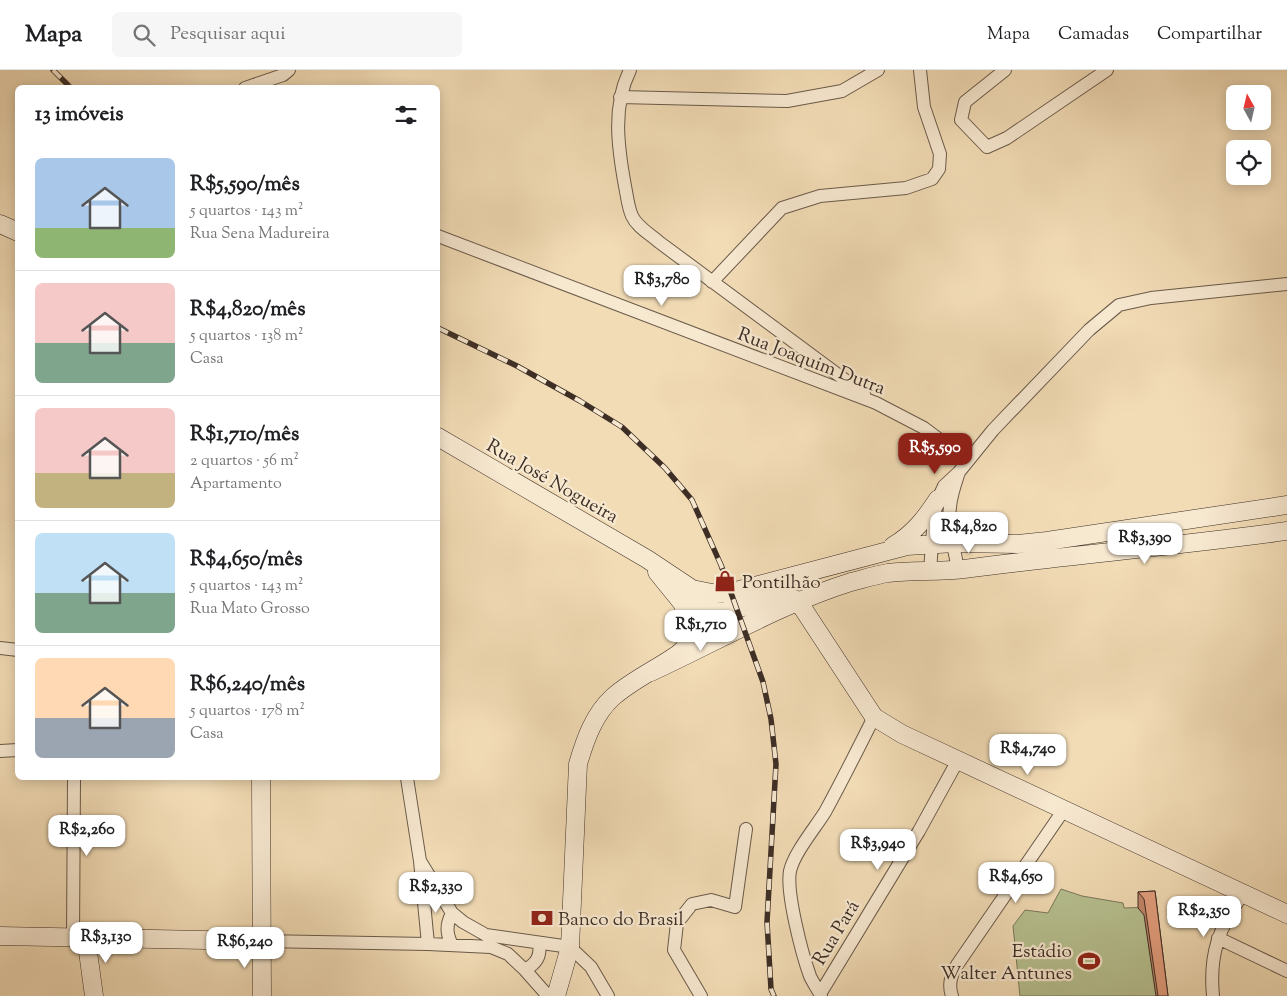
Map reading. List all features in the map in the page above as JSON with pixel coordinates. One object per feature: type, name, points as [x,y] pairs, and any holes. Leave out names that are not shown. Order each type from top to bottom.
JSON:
[{"type":"main road","points":[[0,224],[15,231]]},
{"type":"main road","name":"Rua José Nogueira","points":[[440,438],[647,559],[692,589],[702,592],[728,593],[913,545],[985,545],[1047,541],[1287,505]]},
{"type":"main road","points":[[887,551],[907,537],[923,522],[938,499]]},
{"type":"main road","points":[[651,672],[798,601],[852,582],[887,574],[958,570],[1204,543],[1287,531]]},
{"type":"main road","points":[[556,996],[570,946],[578,764],[583,746],[592,726],[613,697],[685,648],[689,632],[683,604],[647,559]]},
{"type":"main road","points":[[683,604],[725,612],[782,595],[791,596],[798,601],[874,717],[902,734],[1063,811],[1287,914]]},
{"type":"main road","points":[[261,780],[262,996]]},
{"type":"main road","points":[[0,936],[261,941]]},
{"type":"main road","points":[[79,937],[94,996]]},
{"type":"street","points":[[253,85],[282,75],[289,70]]},
{"type":"street","points":[[630,70],[624,81],[620,97],[618,140],[629,209],[636,223],[712,282],[876,403]]},
{"type":"street","points":[[620,97],[787,101],[842,91],[878,70]]},
{"type":"street","points":[[712,282],[782,208],[820,196],[906,188],[932,179],[939,169],[940,154],[924,107],[920,70]]},
{"type":"street","points":[[1005,70],[965,102],[961,120],[987,146],[1007,138],[1107,70]]},
{"type":"street","name":"Rua Joaquim Dutra","points":[[440,237],[876,403],[924,428],[968,461]]},
{"type":"street","points":[[930,571],[934,516],[938,499],[944,486],[959,472],[993,430],[1089,330],[1119,305],[1151,298],[1287,284]]},
{"type":"street","points":[[958,570],[949,509],[952,492],[959,472]]},
{"type":"street","points":[[0,648],[15,650]]},
{"type":"street","points":[[821,995],[811,977],[800,942],[793,908],[790,870],[824,812],[874,717]]},
{"type":"street","points":[[0,750],[15,750]]},
{"type":"street","name":"Rua Pará","points":[[821,995],[958,760]]},
{"type":"street","points":[[74,780],[79,937]]},
{"type":"street","points":[[408,780],[420,860],[428,944]]},
{"type":"street","points":[[952,996],[950,982],[957,965],[1063,811]]},
{"type":"street","points":[[700,996],[674,950],[677,923],[692,904],[711,900],[735,907],[746,829]]},
{"type":"street","points":[[420,860],[452,913],[463,922],[486,935],[570,946],[591,967],[608,996]]},
{"type":"street","points":[[1213,996],[1211,979],[1213,956],[1218,938],[1228,915],[1244,894]]},
{"type":"street","points":[[452,913],[447,929],[452,945]]},
{"type":"street","points":[[1218,938],[1287,971]]},
{"type":"street","points":[[261,941],[491,947],[508,954],[526,970],[548,996]]},
{"type":"street","points":[[526,970],[533,966],[538,959],[540,951],[539,942]]},
{"type":"green space","name":"Estádio Walter Antunes","points":[[1061,889],[1082,896],[1123,903],[1124,908],[1155,907],[1166,996],[1020,996],[1013,926],[1025,910],[1048,913]]},
{"type":"building","points":[[1155,891],[1168,996],[1158,996],[1144,899],[1138,892]]},
{"type":"railway","points":[[53,70],[68,85]]},
{"type":"railway","points":[[440,329],[517,366],[622,427],[665,468],[692,500],[721,565],[763,682],[771,719],[776,764],[767,922],[771,989],[774,996]]},
{"type":"place","name":"Pontilhão","points":[[725,581]]},
{"type":"place","name":"Banco do Brasil","points":[[542,918]]},
{"type":"place","name":"Estádio Walter Antunes","points":[[1089,961]]}]
